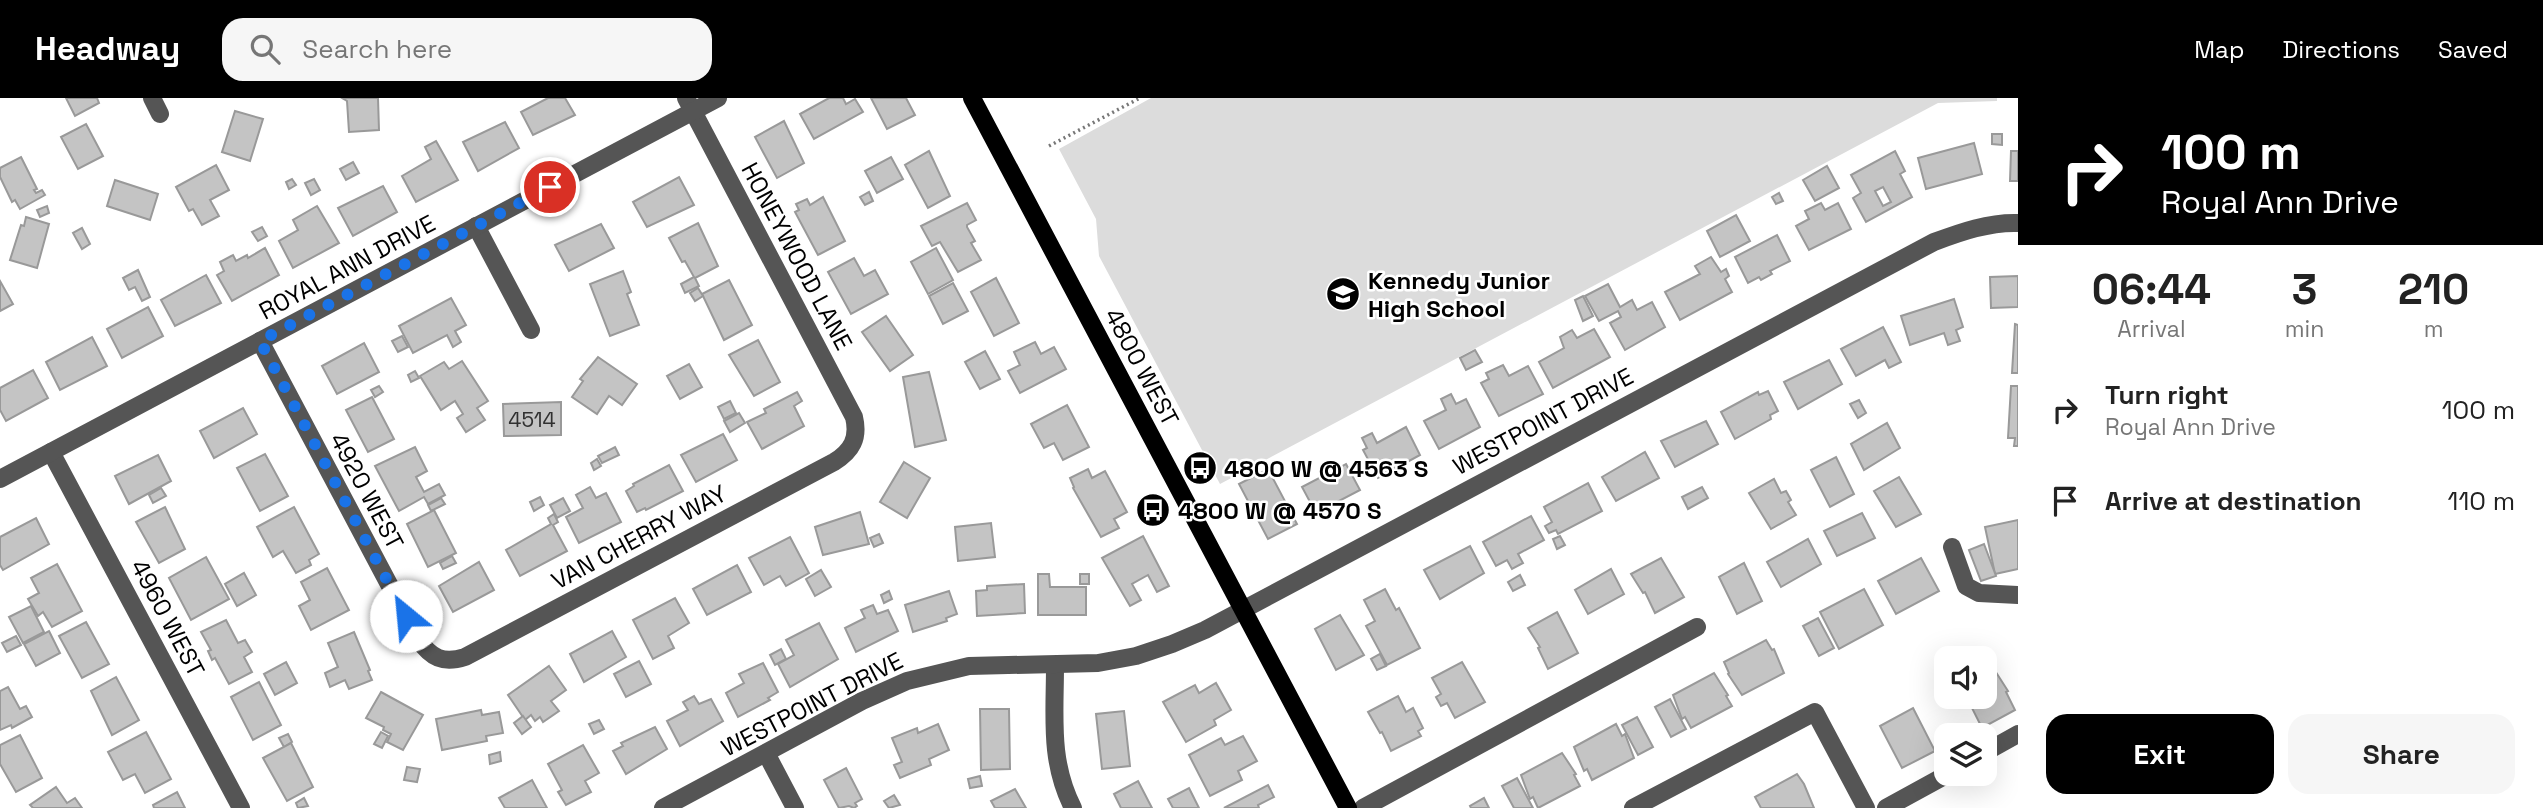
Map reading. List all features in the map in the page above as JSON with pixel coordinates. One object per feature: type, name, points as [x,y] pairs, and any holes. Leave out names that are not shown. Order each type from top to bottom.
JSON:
[{"type":"main road","name":"4800 WEST","points":[[972,98],[1348,808]]},
{"type":"street","points":[[152,98],[160,114]]},
{"type":"street","name":"ROYAL ANN DRIVE","points":[[0,479],[476,226],[689,105],[718,98]]},
{"type":"street","name":"HONEYWOOD LANE","points":[[689,105],[850,409],[856,424],[855,440]]},
{"type":"street","name":"WESTPOINT DRIVE","points":[[663,808],[862,701],[907,681],[969,666],[1098,663],[1136,656],[1172,644],[1242,610],[1934,242],[1967,230],[2018,223]]},
{"type":"street","points":[[476,226],[531,330]]},
{"type":"street","name":"4920 WEST","points":[[260,341],[418,639],[429,653],[438,659]]},
{"type":"street","name":"VAN CHERRY WAY","points":[[438,659],[446,661],[465,657],[834,462],[847,453],[855,440]]},
{"type":"street","name":"4960 WEST","points":[[51,452],[241,808]]},
{"type":"street","points":[[1952,547],[1966,586],[1979,593],[2018,595]]},
{"type":"street","points":[[1363,808],[1697,627]]},
{"type":"street","points":[[1055,666],[1056,763],[1073,808]]},
{"type":"street","points":[[1633,808],[1815,712],[1866,808]]},
{"type":"street","points":[[1997,746],[2018,734]]},
{"type":"street","points":[[766,753],[796,808]]},
{"type":"street","points":[[1886,808],[1934,782]]},
{"type":"path","points":[[1049,146],[1140,98]]},
{"type":"shaded area","name":"Kennedy Junior High School","points":[[1151,98],[1997,98],[1997,101],[1938,103],[1220,484],[1099,256],[1096,219],[1059,149]]},
{"type":"building","points":[[66,98],[97,98],[99,103],[75,116]]},
{"type":"building","points":[[342,98],[378,98],[379,130],[349,132],[347,101]]},
{"type":"building","points":[[548,98],[565,98],[575,115],[533,135],[521,112]]},
{"type":"building","points":[[829,98],[843,98],[846,104],[855,99],[863,112],[814,139],[800,114]]},
{"type":"building","points":[[871,98],[906,98],[915,115],[887,129]]},
{"type":"building","points":[[235,111],[263,119],[250,161],[222,152]]},
{"type":"building","points":[[784,121],[804,163],[777,178],[755,137]]},
{"type":"building","points":[[505,122],[519,148],[478,171],[463,142]]},
{"type":"building","points":[[86,124],[103,156],[78,169],[61,137]]},
{"type":"building","points":[[1992,134],[2002,134],[2002,145],[1992,144]]},
{"type":"building","points":[[436,141],[458,180],[416,202],[402,176],[431,159],[425,147]]},
{"type":"building","points":[[1974,143],[1982,174],[1926,189],[1918,158]]},
{"type":"building","points":[[929,151],[950,196],[928,208],[905,165]]},
{"type":"building","points":[[1895,151],[1905,171],[1900,174],[1912,197],[1866,222],[1853,198],[1861,193],[1851,175]],"holes":[[[1883,187],[1891,202],[1883,206],[1875,191]]]},
{"type":"building","points":[[2011,151],[2018,151],[2018,181],[2010,181]]},
{"type":"building","points":[[21,157],[37,189],[34,190],[36,193],[42,190],[45,195],[20,209],[15,200],[12,202],[0,177],[0,168]]},
{"type":"building","points":[[891,157],[903,179],[877,193],[865,171]]},
{"type":"building","points":[[353,162],[359,173],[346,180],[340,169]]},
{"type":"building","points":[[216,165],[229,190],[210,200],[219,216],[202,225],[193,209],[189,211],[176,187]]},
{"type":"building","points":[[1827,166],[1839,188],[1815,201],[1803,180]]},
{"type":"building","points":[[679,177],[694,205],[647,227],[633,202]]},
{"type":"building","points":[[292,179],[296,185],[289,189],[286,182]]},
{"type":"building","points":[[314,179],[320,190],[311,195],[305,183]]},
{"type":"building","points":[[115,180],[158,194],[150,220],[107,206]]},
{"type":"building","points":[[383,186],[397,212],[353,236],[338,208]]},
{"type":"building","points":[[869,192],[873,201],[865,205],[860,197]]},
{"type":"building","points":[[1779,193],[1783,201],[1776,204],[1772,197]]},
{"type":"building","points":[[823,197],[845,241],[818,255],[795,212],[799,210],[796,204],[807,199],[810,205]]},
{"type":"building","points":[[967,203],[976,220],[967,227],[975,241],[971,243],[981,260],[958,272],[940,242],[932,246],[921,226]]},
{"type":"building","points":[[1821,203],[1825,210],[1838,203],[1851,229],[1809,250],[1796,226],[1809,219],[1805,211]]},
{"type":"building","points":[[47,206],[49,213],[40,217],[37,210]]},
{"type":"building","points":[[317,206],[339,243],[293,268],[279,241],[298,230],[293,220]]},
{"type":"building","points":[[1736,215],[1750,241],[1720,257],[1707,231]]},
{"type":"building","points":[[26,217],[49,224],[37,268],[10,260]]},
{"type":"building","points":[[698,223],[718,266],[695,278],[699,286],[685,293],[681,284],[694,277],[669,238]]},
{"type":"building","points":[[601,224],[614,248],[569,271],[555,245]]},
{"type":"building","points":[[262,227],[267,236],[258,241],[252,232]]},
{"type":"building","points":[[82,228],[90,244],[82,249],[73,233]]},
{"type":"building","points":[[1777,235],[1790,261],[1770,271],[1772,274],[1761,280],[1759,277],[1748,283],[1735,257]]},
{"type":"building","points":[[265,248],[279,275],[232,301],[217,275],[224,271],[220,262],[233,255],[236,261],[247,255],[248,258]]},
{"type":"building","points":[[936,248],[953,280],[928,294],[911,262]]},
{"type":"building","points":[[1711,257],[1721,272],[1726,269],[1729,276],[1725,279],[1732,292],[1680,320],[1665,292],[1700,274],[1695,266]]},
{"type":"building","points":[[854,258],[864,276],[875,270],[888,294],[851,314],[828,272]]},
{"type":"building","points":[[138,270],[150,297],[142,301],[135,287],[129,290],[123,278]]},
{"type":"building","points":[[623,271],[631,292],[627,294],[639,325],[610,336],[590,284]]},
{"type":"building","points":[[206,275],[221,303],[175,326],[161,300]]},
{"type":"building","points":[[2018,276],[2018,307],[1991,308],[1990,277]]},
{"type":"building","points":[[996,278],[1019,323],[994,336],[971,292]]},
{"type":"building","points":[[729,280],[752,325],[724,340],[702,294]]},
{"type":"building","points":[[0,281],[13,304],[0,311]]},
{"type":"building","points":[[953,283],[968,311],[943,324],[929,296]]},
{"type":"building","points":[[1608,284],[1620,307],[1632,300],[1637,310],[1652,302],[1665,327],[1625,350],[1610,323],[1621,317],[1618,311],[1599,321],[1585,296]]},
{"type":"building","points":[[698,288],[703,296],[695,301],[690,293]]},
{"type":"building","points":[[1583,296],[1593,316],[1583,321],[1575,300]]},
{"type":"building","points":[[451,298],[466,325],[455,331],[461,342],[453,347],[447,335],[413,353],[399,326]]},
{"type":"building","points":[[1954,299],[1963,327],[1956,330],[1960,341],[1948,345],[1944,333],[1910,345],[1901,316]]},
{"type":"building","points":[[148,307],[163,336],[122,358],[107,329]]},
{"type":"building","points":[[886,316],[913,355],[890,371],[862,332]]},
{"type":"building","points":[[2015,324],[2018,325],[2018,373],[2012,373]]},
{"type":"building","points":[[1883,327],[1901,362],[1889,368],[1885,360],[1856,376],[1841,349]]},
{"type":"building","points":[[1594,329],[1610,357],[1553,388],[1539,362],[1564,348],[1560,337],[1572,330],[1577,338]]},
{"type":"building","points":[[402,336],[408,347],[398,352],[392,341]]},
{"type":"building","points":[[92,337],[107,366],[60,390],[46,362]]},
{"type":"building","points":[[758,340],[780,382],[754,396],[729,355]]},
{"type":"building","points":[[1035,342],[1041,354],[1054,347],[1066,369],[1020,393],[1008,371],[1020,365],[1014,352]]},
{"type":"building","points":[[364,343],[379,372],[337,394],[322,366]]},
{"type":"building","points":[[1475,350],[1482,362],[1466,370],[1460,358]]},
{"type":"building","points":[[985,351],[1000,379],[980,389],[965,362]]},
{"type":"building","points":[[598,357],[637,384],[622,405],[609,396],[597,414],[572,397],[583,381],[580,379]]},
{"type":"building","points":[[1829,360],[1842,384],[1798,409],[1784,382]]},
{"type":"building","points":[[462,361],[488,401],[477,408],[485,420],[466,432],[457,418],[463,414],[455,401],[441,410],[420,376],[444,362],[449,369]]},
{"type":"building","points":[[689,364],[702,387],[680,399],[667,376]]},
{"type":"building","points":[[1503,365],[1509,376],[1528,366],[1543,394],[1499,416],[1481,383],[1489,379],[1486,373]]},
{"type":"building","points":[[33,370],[48,398],[6,421],[0,410],[0,388]]},
{"type":"building","points":[[415,371],[419,378],[411,382],[408,375]]},
{"type":"building","points":[[929,372],[946,440],[915,447],[903,377]]},
{"type":"building","points":[[379,386],[383,392],[375,397],[371,390]]},
{"type":"building","points":[[2011,386],[2018,386],[2018,446],[2014,446],[2015,438],[2008,438]]},
{"type":"building","points":[[1768,391],[1778,411],[1770,415],[1771,419],[1735,439],[1721,412],[1758,392],[1759,395]]},
{"type":"building","points":[[797,392],[802,401],[794,406],[804,426],[762,449],[747,422],[766,413],[764,409]]},
{"type":"building","points":[[1451,394],[1456,404],[1466,399],[1480,427],[1439,449],[1424,421],[1446,410],[1441,399]]},
{"type":"building","points":[[372,397],[394,439],[368,452],[346,410]]},
{"type":"building","points":[[1859,400],[1866,413],[1858,418],[1850,404]]},
{"type":"building","points":[[730,401],[736,413],[724,419],[718,407]]},
{"type":"building","points":[[561,402],[561,435],[504,436],[503,404]]},
{"type":"building","points":[[1067,405],[1089,447],[1063,460],[1054,443],[1044,448],[1031,424]]},
{"type":"building","points":[[243,408],[257,434],[214,458],[200,431]]},
{"type":"building","points":[[739,413],[745,423],[730,432],[724,421]]},
{"type":"building","points":[[1706,421],[1718,444],[1675,467],[1661,441]]},
{"type":"building","points":[[1887,423],[1900,448],[1864,470],[1851,444]]},
{"type":"building","points":[[1406,427],[1420,455],[1378,478],[1363,450],[1367,448],[1362,438],[1372,433],[1377,443]]},
{"type":"building","points":[[723,434],[737,460],[696,482],[681,455]]},
{"type":"building","points":[[415,447],[427,471],[416,477],[424,492],[439,484],[445,495],[428,504],[424,497],[399,511],[375,466]]},
{"type":"building","points":[[615,447],[619,455],[602,463],[598,456]]},
{"type":"building","points":[[1645,452],[1659,478],[1616,501],[1602,477]]},
{"type":"building","points":[[265,454],[288,496],[260,511],[237,468]]},
{"type":"building","points":[[158,455],[171,481],[129,504],[115,476]]},
{"type":"building","points":[[1836,457],[1854,494],[1830,507],[1811,470]]},
{"type":"building","points":[[597,459],[601,466],[594,470],[591,463]]},
{"type":"building","points":[[904,462],[930,478],[907,518],[880,502]]},
{"type":"building","points":[[1346,464],[1360,490],[1316,513],[1302,487]]},
{"type":"building","points":[[669,465],[683,491],[637,512],[626,491],[634,486],[633,484]]},
{"type":"building","points":[[1088,469],[1092,478],[1105,471],[1127,512],[1114,519],[1119,528],[1101,537],[1070,478]]},
{"type":"building","points":[[1268,469],[1297,524],[1268,539],[1239,484]]},
{"type":"building","points":[[1899,477],[1921,514],[1896,527],[1874,491]]},
{"type":"building","points":[[1774,479],[1781,493],[1786,491],[1791,500],[1788,502],[1796,515],[1771,529],[1749,493]]},
{"type":"building","points":[[1588,483],[1602,511],[1558,534],[1556,530],[1549,533],[1545,526],[1552,522],[1544,507]]},
{"type":"building","points":[[590,487],[596,498],[606,493],[621,522],[579,543],[566,517],[583,508],[576,495]]},
{"type":"building","points":[[1702,487],[1708,498],[1688,509],[1682,497]]},
{"type":"building","points":[[161,488],[166,496],[153,503],[149,495]]},
{"type":"building","points":[[540,497],[544,505],[534,511],[530,502]]},
{"type":"building","points":[[441,498],[445,504],[431,511],[428,505]]},
{"type":"building","points":[[563,498],[570,511],[557,518],[550,505]]},
{"type":"building","points":[[165,507],[185,549],[159,563],[136,522]]},
{"type":"building","points":[[294,507],[319,554],[309,560],[311,565],[296,573],[283,551],[273,557],[257,527]]},
{"type":"building","points":[[434,510],[456,553],[428,567],[407,524]]},
{"type":"building","points":[[860,512],[869,544],[823,555],[815,527]]},
{"type":"building","points":[[1862,513],[1875,538],[1837,556],[1824,531]]},
{"type":"building","points":[[554,514],[558,522],[553,525],[567,551],[520,576],[506,550],[551,524],[548,518]]},
{"type":"building","points":[[1531,516],[1544,540],[1518,554],[1523,563],[1512,569],[1507,560],[1496,566],[1483,542]]},
{"type":"building","points":[[36,518],[49,544],[3,570],[0,565],[0,537]]},
{"type":"building","points":[[2018,520],[2018,569],[1995,574],[1985,527]]},
{"type":"building","points":[[991,523],[995,557],[958,561],[955,527]]},
{"type":"building","points":[[879,534],[883,543],[874,547],[870,538]]},
{"type":"building","points":[[1143,536],[1169,586],[1157,592],[1148,575],[1132,584],[1141,600],[1130,606],[1102,558]]},
{"type":"building","points":[[1560,536],[1565,545],[1557,549],[1553,539]]},
{"type":"building","points":[[790,537],[809,573],[786,586],[780,576],[764,585],[749,558]]},
{"type":"building","points":[[1808,539],[1821,564],[1781,587],[1767,562]]},
{"type":"building","points":[[1984,544],[1996,576],[1981,581],[1969,550]]},
{"type":"building","points":[[1470,546],[1484,573],[1440,599],[1424,570]]},
{"type":"building","points":[[452,556],[456,563],[443,569],[440,563]]},
{"type":"building","points":[[206,557],[229,599],[191,620],[169,578]]},
{"type":"building","points":[[1661,558],[1684,597],[1655,613],[1645,592],[1643,593],[1631,574]]},
{"type":"building","points":[[1921,558],[1939,591],[1896,614],[1878,581]]},
{"type":"building","points":[[479,562],[494,590],[453,612],[439,586]]},
{"type":"building","points":[[1744,563],[1762,601],[1737,614],[1719,577]]},
{"type":"building","points":[[57,564],[82,611],[52,627],[43,612],[38,616],[28,599],[39,593],[31,578]]},
{"type":"building","points":[[737,565],[751,592],[707,615],[693,589]]},
{"type":"building","points":[[327,568],[349,610],[311,630],[299,606],[310,600],[301,582]]},
{"type":"building","points":[[1611,569],[1624,594],[1588,614],[1575,590]]},
{"type":"building","points":[[821,570],[831,587],[815,596],[806,579]]},
{"type":"building","points":[[244,573],[256,595],[237,606],[225,584]]},
{"type":"building","points":[[1038,574],[1049,574],[1050,587],[1086,587],[1086,615],[1038,615]]},
{"type":"building","points":[[1080,574],[1089,574],[1089,584],[1080,584]]},
{"type":"building","points":[[1520,575],[1525,585],[1513,591],[1508,582]]},
{"type":"building","points":[[1024,584],[1025,613],[977,616],[976,591],[987,590],[987,586]]},
{"type":"building","points":[[1385,589],[1396,610],[1399,608],[1420,648],[1387,665],[1366,626],[1375,621],[1364,600]]},
{"type":"building","points":[[1864,589],[1883,625],[1839,649],[1820,612]]},
{"type":"building","points":[[889,591],[892,599],[884,603],[881,595]]},
{"type":"building","points":[[949,591],[957,614],[946,618],[947,621],[913,632],[905,605]]},
{"type":"building","points":[[675,598],[689,623],[668,636],[674,648],[653,659],[633,620]]},
{"type":"building","points":[[873,605],[877,614],[888,610],[898,631],[856,652],[845,628],[865,618],[861,610]]},
{"type":"building","points":[[31,606],[44,632],[23,643],[9,617]]},
{"type":"building","points":[[1557,612],[1578,653],[1548,669],[1538,648],[1540,647],[1528,628]]},
{"type":"building","points":[[1340,615],[1364,655],[1336,670],[1315,629]]},
{"type":"building","points":[[1818,618],[1834,648],[1819,656],[1803,626]]},
{"type":"building","points":[[226,620],[238,643],[245,640],[252,652],[244,657],[252,672],[229,684],[215,658],[212,660],[208,651],[211,650],[201,632]]},
{"type":"building","points":[[86,622],[109,664],[82,678],[59,636]]},
{"type":"building","points":[[819,623],[838,659],[790,687],[778,664],[794,655],[786,640]]},
{"type":"building","points":[[49,631],[60,653],[36,666],[24,644]]},
{"type":"building","points":[[612,631],[626,657],[584,682],[570,654]]},
{"type":"building","points":[[354,632],[372,680],[349,689],[345,680],[330,687],[325,673],[338,667],[328,643]]},
{"type":"building","points":[[16,636],[21,645],[7,652],[2,643]]},
{"type":"building","points":[[1766,640],[1772,650],[1774,649],[1784,673],[1742,695],[1728,674],[1724,662]]},
{"type":"building","points":[[781,649],[786,659],[775,665],[770,655]]},
{"type":"building","points":[[1380,654],[1386,666],[1377,670],[1371,659]]},
{"type":"building","points":[[639,661],[651,684],[626,697],[614,674]]},
{"type":"building","points":[[286,662],[297,683],[275,695],[264,674]]},
{"type":"building","points":[[1462,662],[1485,702],[1455,718],[1447,703],[1441,706],[1436,697],[1441,694],[1432,678]]},
{"type":"building","points":[[763,663],[778,692],[768,698],[770,700],[738,717],[726,693],[744,683],[739,674]]},
{"type":"building","points":[[549,666],[566,690],[551,701],[559,711],[543,722],[540,717],[535,721],[531,715],[525,720],[508,695]]},
{"type":"building","points":[[1714,673],[1732,706],[1691,728],[1685,717],[1682,719],[1673,695]]},
{"type":"building","points":[[1997,674],[2008,691],[2006,692],[2015,710],[1991,723],[1980,723],[1972,709],[1997,709]]},
{"type":"building","points":[[116,677],[139,720],[112,735],[91,691]]},
{"type":"building","points":[[259,682],[281,725],[253,740],[231,697]]},
{"type":"building","points":[[1216,683],[1231,710],[1214,720],[1216,725],[1186,742],[1163,702],[1195,685],[1199,693]]},
{"type":"building","points":[[8,687],[20,709],[26,706],[32,717],[12,728],[11,725],[0,730],[0,691]]},
{"type":"building","points":[[381,692],[423,715],[403,750],[387,742],[391,734],[383,730],[384,727],[366,718]]},
{"type":"building","points":[[694,696],[699,704],[711,699],[723,721],[680,746],[667,721],[688,710],[683,702]]},
{"type":"building","points":[[1398,696],[1406,712],[1413,708],[1423,728],[1418,731],[1421,736],[1391,751],[1368,712]]},
{"type":"building","points":[[1670,699],[1686,729],[1671,737],[1655,707]]},
{"type":"building","points":[[1913,708],[1934,752],[1902,768],[1880,726]]},
{"type":"building","points":[[980,709],[1009,709],[1010,769],[981,770]]},
{"type":"building","points":[[481,710],[482,715],[499,712],[503,733],[486,736],[487,741],[442,750],[436,719]]},
{"type":"building","points":[[1124,711],[1130,766],[1102,769],[1096,714]]},
{"type":"building","points":[[523,716],[531,727],[522,734],[514,723]]},
{"type":"building","points":[[1637,717],[1653,747],[1638,755],[1622,725]]},
{"type":"building","points":[[599,720],[604,729],[594,734],[589,724]]},
{"type":"building","points":[[938,724],[949,750],[929,759],[931,765],[900,778],[894,765],[902,762],[892,738],[917,728],[918,733]]},
{"type":"building","points":[[1616,724],[1622,736],[1625,734],[1634,758],[1592,780],[1587,769],[1584,771],[1574,747]]},
{"type":"building","points":[[655,727],[667,749],[626,774],[613,751],[623,746],[621,743]]},
{"type":"building","points":[[146,732],[171,779],[145,793],[135,774],[123,780],[108,752]]},
{"type":"building","points":[[381,732],[388,736],[382,748],[374,744]]},
{"type":"building","points":[[288,734],[292,742],[284,747],[279,738]]},
{"type":"building","points":[[20,735],[42,778],[16,792],[0,764],[0,745]]},
{"type":"building","points":[[1243,736],[1257,761],[1238,771],[1242,780],[1210,796],[1189,755],[1221,738],[1225,745]]},
{"type":"building","points":[[291,743],[313,787],[287,801],[263,758]]},
{"type":"building","points":[[583,745],[599,773],[585,781],[591,792],[566,805],[558,792],[562,790],[548,764]]},
{"type":"building","points":[[500,752],[501,761],[490,764],[489,755]]},
{"type":"building","points":[[1562,753],[1576,774],[1574,775],[1580,786],[1538,808],[1533,797],[1530,799],[1521,775]]},
{"type":"building","points":[[407,767],[420,769],[417,782],[404,780]]},
{"type":"building","points":[[846,768],[862,799],[855,803],[857,806],[854,808],[839,808],[824,780]]},
{"type":"building","points":[[1797,774],[1814,808],[1761,808],[1755,797]]},
{"type":"building","points":[[980,776],[982,786],[970,788],[968,779]]},
{"type":"building","points":[[1517,778],[1533,808],[1514,808],[1502,786]]},
{"type":"building","points":[[532,780],[547,808],[505,808],[499,798]]},
{"type":"building","points":[[1138,781],[1152,808],[1121,808],[1114,794]]},
{"type":"building","points":[[1268,785],[1274,797],[1258,805],[1259,808],[1224,808]]},
{"type":"building","points":[[56,787],[67,803],[75,798],[82,808],[33,808],[30,805]]},
{"type":"building","points":[[1189,788],[1199,808],[1173,808],[1168,799]]},
{"type":"building","points":[[1015,789],[1026,808],[995,808],[991,801]]},
{"type":"building","points":[[177,792],[185,808],[154,808],[153,805]]},
{"type":"building","points":[[894,795],[900,805],[889,808],[884,801]]},
{"type":"building","points":[[304,798],[308,806],[298,808],[296,803]]},
{"type":"building","points":[[1484,798],[1489,808],[1471,808],[1470,806]]},
{"type":"place","name":"Kennedy Junior High School","points":[[1343,294]]},
{"type":"place","name":"4800 W @ 4563 S","points":[[1200,468]]},
{"type":"place","name":"4800 W @ 4570 S","points":[[1153,510]]},
{"type":"route","points":[[406,616],[260,341],[550,187]]}]
